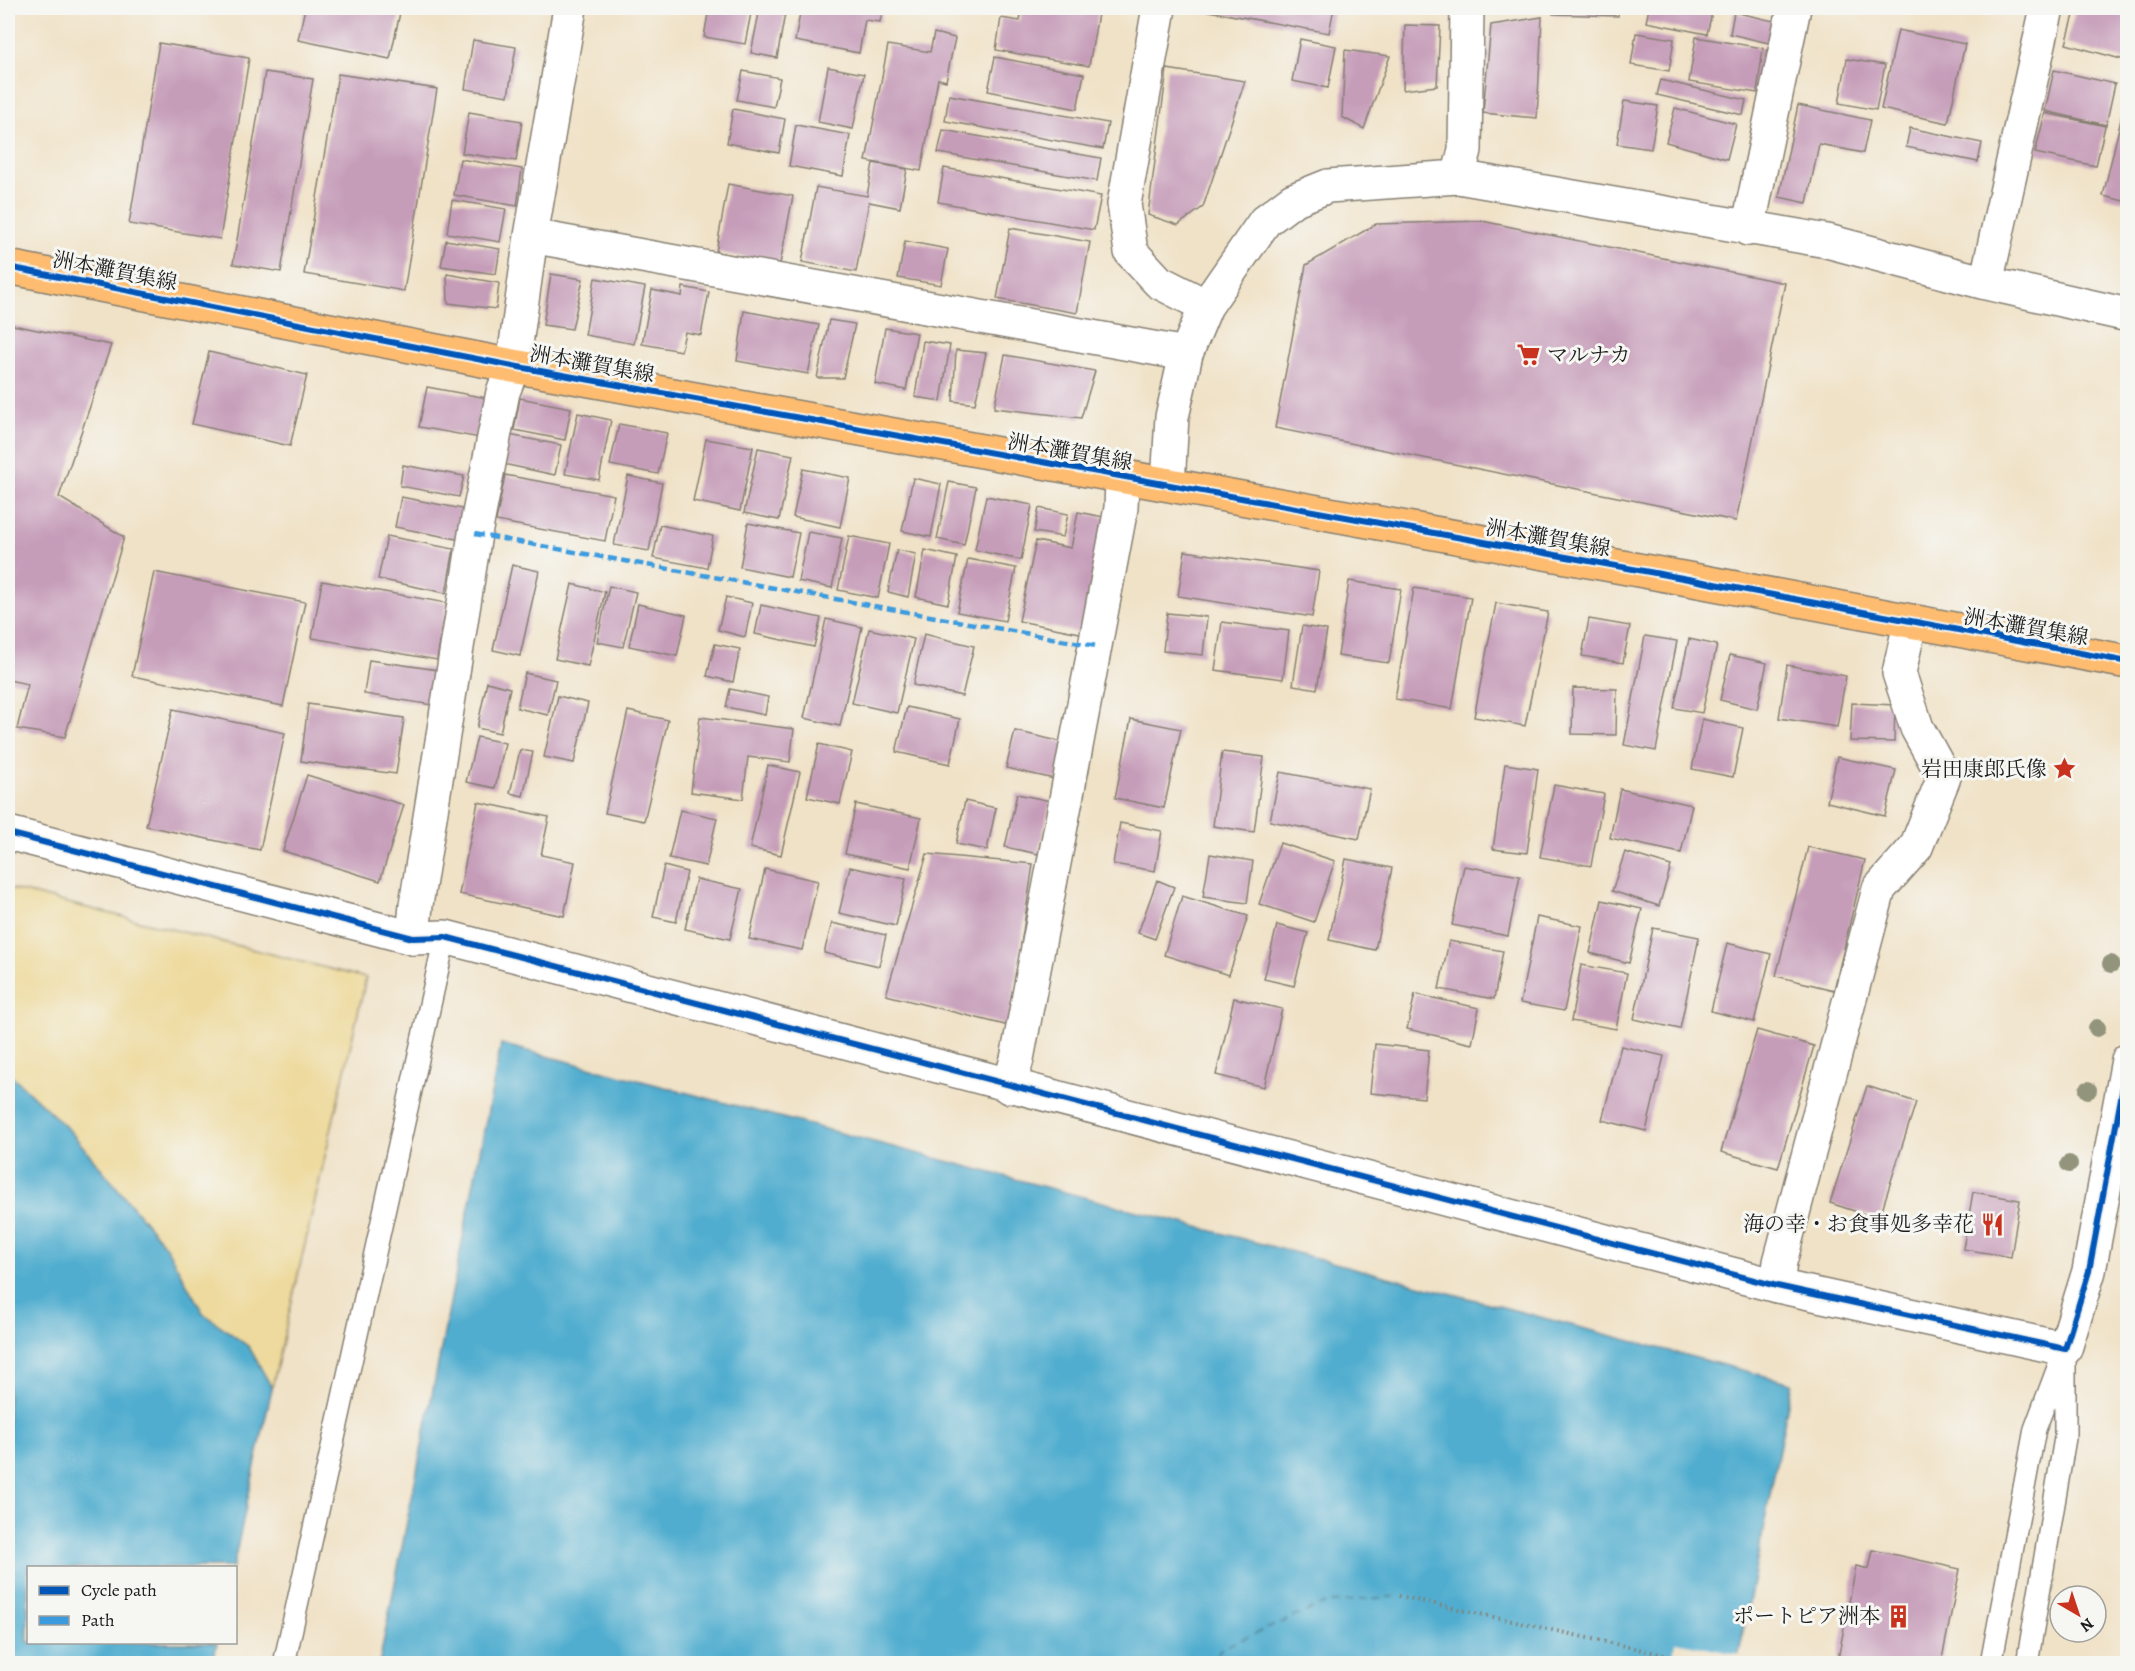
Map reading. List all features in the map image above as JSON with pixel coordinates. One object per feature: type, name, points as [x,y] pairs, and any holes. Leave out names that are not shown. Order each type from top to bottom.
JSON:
[{"type":"main road","name":"洲本灘賀集線","points":[[8,267],[513,366],[1122,479],[1168,484],[2127,662]]},
{"type":"street","points":[[429,938],[416,904],[475,534],[502,392],[513,366],[531,236],[570,8]]},
{"type":"street","points":[[1159,8],[1124,204],[1131,252],[1159,282],[1206,306]]},
{"type":"street","points":[[1458,177],[1465,150],[1467,8]]},
{"type":"street","points":[[1748,229],[1794,8]]},
{"type":"street","points":[[1986,283],[2047,8]]},
{"type":"street","points":[[1168,484],[1172,417],[1186,354],[1206,306],[1265,221],[1293,200],[1328,186],[1458,177],[1827,241],[1986,283],[2127,315]]},
{"type":"street","points":[[531,236],[1186,354]]},
{"type":"street","points":[[1009,1087],[1017,1059],[1109,577],[1121,507],[1122,479]]},
{"type":"street","points":[[1777,1286],[1780,1262],[1879,889],[1916,847],[1944,777],[1917,728],[1899,673],[1910,623]]},
{"type":"street","points":[[8,833],[429,938],[1777,1286],[2066,1349],[2089,1271],[2127,1060]]},
{"type":"lane","points":[[284,1664],[429,938]]},
{"type":"lane","points":[[1991,1664],[2035,1429],[2066,1349]]},
{"type":"lane","points":[[2027,1664],[2065,1438],[2066,1349]]},
{"type":"path","points":[[1400,1596],[1705,1664]]},
{"type":"sand","points":[[8,888],[366,978],[272,1388],[249,1347],[203,1313],[166,1247],[70,1131],[8,1072]]},
{"type":"water","points":[[501,1044],[1792,1383],[1737,1663],[379,1664]]},
{"type":"water","points":[[8,1072],[70,1131],[166,1247],[203,1313],[249,1347],[272,1388],[233,1566],[27,1566],[27,1644],[217,1644],[213,1663],[8,1663]]},
{"type":"pier","points":[[1675,1642],[1742,1655],[1740,1664],[1672,1663]]},
{"type":"building","points":[[305,8],[401,8],[390,59],[298,40]]},
{"type":"building","points":[[709,8],[752,8],[745,44],[704,37]]},
{"type":"building","points":[[760,8],[786,8],[777,58],[751,53]]},
{"type":"building","points":[[801,8],[883,8],[880,22],[865,20],[859,53],[795,41]]},
{"type":"building","points":[[1022,8],[1099,8],[1089,66],[996,50],[1001,18],[1020,21]]},
{"type":"building","points":[[1192,8],[1334,8],[1329,33]]},
{"type":"building","points":[[1553,8],[1619,8],[1618,16],[1553,14]]},
{"type":"building","points":[[1649,8],[1713,8],[1707,34],[1646,22]]},
{"type":"building","points":[[2076,8],[2108,8],[2128,13],[2128,61],[2066,44]]},
{"type":"building","points":[[1734,12],[1778,22],[1773,44],[1730,34]]},
{"type":"building","points":[[1542,17],[1537,118],[1483,113],[1491,25]]},
{"type":"building","points":[[1405,25],[1440,26],[1437,86],[1403,90]]},
{"type":"building","points":[[1898,30],[1965,44],[1948,123],[1881,109]]},
{"type":"building","points":[[934,33],[955,38],[946,81],[938,79],[921,171],[866,161],[888,45],[930,52]]},
{"type":"building","points":[[1636,33],[1674,39],[1669,71],[1631,65]]},
{"type":"building","points":[[1696,37],[1763,48],[1757,93],[1689,82]]},
{"type":"building","points":[[1300,39],[1336,46],[1328,88],[1292,81]]},
{"type":"building","points":[[473,40],[516,47],[508,96],[465,89]]},
{"type":"building","points":[[159,43],[249,58],[220,239],[129,224]]},
{"type":"building","points":[[1345,50],[1390,56],[1364,129],[1342,117]]},
{"type":"building","points":[[995,57],[1084,74],[1077,109],[988,91]]},
{"type":"building","points":[[1847,59],[1885,65],[1876,110],[1839,103]]},
{"type":"building","points":[[828,67],[864,74],[853,129],[818,122]]},
{"type":"building","points":[[1167,69],[1245,81],[1203,207],[1178,225],[1148,215]]},
{"type":"building","points":[[2054,70],[2115,84],[2106,125],[2045,111]]},
{"type":"building","points":[[743,71],[780,78],[774,107],[737,100]]},
{"type":"building","points":[[265,72],[313,79],[281,272],[233,264]]},
{"type":"building","points":[[338,74],[437,89],[404,291],[304,274]]},
{"type":"building","points":[[1661,80],[1746,100],[1743,115],[1657,95]]},
{"type":"building","points":[[2128,94],[2128,202],[2103,196]]},
{"type":"building","points":[[949,95],[1108,123],[1103,149],[945,121]]},
{"type":"building","points":[[1624,101],[1658,106],[1651,149],[1617,144]]},
{"type":"building","points":[[1798,105],[1870,120],[1863,153],[1819,144],[1807,203],[1779,197]]},
{"type":"building","points":[[1675,108],[1736,124],[1727,159],[1666,142]]},
{"type":"building","points":[[733,109],[785,119],[779,153],[727,143]]},
{"type":"building","points":[[469,112],[522,121],[516,161],[462,153]]},
{"type":"building","points":[[2045,113],[2105,126],[2096,166],[2035,153]]},
{"type":"building","points":[[796,125],[850,135],[843,176],[789,166]]},
{"type":"building","points":[[1910,128],[1982,143],[1978,162],[1906,147]]},
{"type":"building","points":[[943,130],[1101,158],[1097,181],[938,153]]},
{"type":"building","points":[[460,159],[522,169],[517,206],[454,195]]},
{"type":"building","points":[[873,163],[907,169],[900,208],[869,202],[856,272],[802,262],[816,187],[867,196]]},
{"type":"building","points":[[944,168],[1101,196],[1094,230],[938,202]]},
{"type":"building","points":[[728,184],[793,196],[780,264],[716,252]]},
{"type":"building","points":[[452,200],[506,209],[500,242],[447,233]]},
{"type":"building","name":"マルナカ","points":[[1482,221],[1785,283],[1736,521],[1275,428],[1306,265],[1376,224]]},
{"type":"building","points":[[1010,228],[1090,242],[1077,313],[997,299]]},
{"type":"building","points":[[446,240],[500,249],[496,274],[441,266]]},
{"type":"building","points":[[905,241],[948,249],[941,285],[898,278]]},
{"type":"building","points":[[447,274],[499,283],[496,309],[448,303]]},
{"type":"building","points":[[551,274],[583,279],[572,329],[543,325]]},
{"type":"building","points":[[595,278],[645,287],[634,344],[585,335]]},
{"type":"building","points":[[683,287],[709,292],[701,335],[685,332],[681,351],[642,344],[652,290],[682,296]]},
{"type":"building","points":[[744,311],[819,325],[808,374],[737,361]]},
{"type":"building","points":[[829,320],[855,324],[843,378],[817,378]]},
{"type":"building","points":[[8,324],[111,345],[59,497],[124,537],[65,737],[17,729],[28,684],[8,680]]},
{"type":"building","points":[[885,328],[917,333],[906,390],[875,384]]},
{"type":"building","points":[[923,341],[950,345],[941,401],[915,397]]},
{"type":"building","points":[[956,350],[986,353],[975,404],[953,401]]},
{"type":"building","points":[[209,352],[307,375],[290,446],[192,424]]},
{"type":"building","points":[[1005,355],[1095,371],[1081,418],[994,408]]},
{"type":"building","points":[[427,387],[487,398],[480,438],[419,427]]},
{"type":"building","points":[[520,398],[571,408],[565,440],[514,430]]},
{"type":"building","points":[[578,413],[611,420],[599,480],[565,474]]},
{"type":"building","points":[[619,424],[667,433],[658,474],[610,465]]},
{"type":"building","points":[[509,435],[561,445],[555,475],[503,464]]},
{"type":"building","points":[[706,439],[753,447],[740,511],[693,501]]},
{"type":"building","points":[[758,448],[793,455],[779,520],[744,513]]},
{"type":"building","points":[[403,465],[464,476],[459,497],[400,486]]},
{"type":"building","points":[[803,469],[850,478],[840,527],[793,517]]},
{"type":"building","points":[[505,475],[614,495],[605,541],[496,521]]},
{"type":"building","points":[[628,476],[662,483],[649,551],[614,545]]},
{"type":"building","points":[[913,478],[941,484],[931,537],[902,531]]},
{"type":"building","points":[[949,482],[976,487],[964,545],[937,539]]},
{"type":"building","points":[[986,496],[1032,505],[1021,560],[975,550]]},
{"type":"building","points":[[401,497],[468,510],[462,540],[395,527]]},
{"type":"building","points":[[1039,508],[1068,514],[1063,537],[1034,532]]},
{"type":"building","points":[[1078,512],[1109,518],[1085,634],[1019,621],[1036,541],[1071,548]]},
{"type":"building","points":[[748,523],[799,533],[790,577],[740,567]]},
{"type":"building","points":[[660,525],[713,536],[707,568],[653,558]]},
{"type":"building","points":[[808,532],[842,538],[832,588],[798,581]]},
{"type":"building","points":[[387,536],[454,549],[446,593],[378,579]]},
{"type":"building","points":[[849,536],[889,544],[878,598],[838,590]]},
{"type":"building","points":[[897,550],[916,554],[908,597],[888,592]]},
{"type":"building","points":[[925,550],[957,557],[948,604],[916,597]]},
{"type":"building","points":[[1185,551],[1319,571],[1312,617],[1178,596]]},
{"type":"building","points":[[968,559],[1016,568],[1005,621],[957,612]]},
{"type":"building","points":[[512,565],[539,571],[520,656],[493,650]]},
{"type":"building","points":[[154,572],[305,602],[283,706],[132,676]]},
{"type":"building","points":[[322,581],[447,603],[437,660],[312,638]]},
{"type":"building","points":[[1349,581],[1401,589],[1389,663],[1338,656]]},
{"type":"building","points":[[572,584],[605,592],[588,666],[555,659]]},
{"type":"building","points":[[609,586],[636,592],[623,647],[597,642]]},
{"type":"building","points":[[1414,588],[1471,597],[1452,709],[1395,699]]},
{"type":"building","points":[[726,597],[752,603],[745,637],[718,630]]},
{"type":"building","points":[[1496,603],[1548,612],[1525,726],[1474,717]]},
{"type":"building","points":[[638,604],[686,615],[677,656],[629,646]]},
{"type":"building","points":[[761,605],[821,618],[814,647],[755,634]]},
{"type":"building","points":[[1167,613],[1207,617],[1203,655],[1163,651]]},
{"type":"building","points":[[826,619],[862,627],[840,726],[804,718]]},
{"type":"building","points":[[1589,619],[1630,626],[1623,663],[1582,656]]},
{"type":"building","points":[[1222,622],[1289,631],[1283,679],[1215,670]]},
{"type":"building","points":[[1302,626],[1327,630],[1317,689],[1293,685]]},
{"type":"building","points":[[869,629],[914,639],[897,713],[852,703]]},
{"type":"building","points":[[924,634],[974,646],[962,696],[913,685]]},
{"type":"building","points":[[1645,636],[1677,641],[1656,751],[1624,745]]},
{"type":"building","points":[[1689,639],[1717,645],[1702,713],[1674,708]]},
{"type":"building","points":[[715,644],[740,649],[733,682],[707,676]]},
{"type":"building","points":[[1730,655],[1767,663],[1757,709],[1720,700]]},
{"type":"building","points":[[369,660],[438,670],[432,705],[364,694]]},
{"type":"building","points":[[1787,665],[1846,676],[1837,727],[1779,718]]},
{"type":"building","points":[[525,673],[556,680],[548,715],[517,708]]},
{"type":"building","points":[[487,682],[510,688],[500,733],[477,728]]},
{"type":"building","points":[[1573,688],[1617,689],[1616,735],[1572,734]]},
{"type":"building","points":[[730,689],[768,697],[765,715],[726,707]]},
{"type":"building","points":[[558,696],[588,703],[574,763],[544,757]]},
{"type":"building","points":[[1852,703],[1895,705],[1894,742],[1850,741]]},
{"type":"building","points":[[308,704],[404,718],[396,774],[301,761]]},
{"type":"building","points":[[907,707],[960,719],[950,764],[896,752]]},
{"type":"building","points":[[173,709],[285,733],[260,850],[146,826]]},
{"type":"building","points":[[628,711],[668,720],[644,821],[605,813]]},
{"type":"building","points":[[700,717],[794,729],[790,762],[748,757],[743,799],[691,792]]},
{"type":"building","points":[[1131,719],[1181,729],[1164,808],[1115,798]]},
{"type":"building","points":[[1702,719],[1743,728],[1733,777],[1692,769]]},
{"type":"building","points":[[1015,731],[1067,743],[1059,780],[1006,768]]},
{"type":"building","points":[[477,737],[505,743],[495,788],[466,782]]},
{"type":"building","points":[[819,744],[852,752],[840,804],[807,797]]},
{"type":"building","points":[[520,750],[533,752],[523,796],[510,793]]},
{"type":"building","points":[[1222,752],[1264,757],[1254,832],[1213,826]]},
{"type":"building","points":[[1837,757],[1896,770],[1885,816],[1827,802]]},
{"type":"building","points":[[1505,764],[1538,769],[1527,853],[1493,849]]},
{"type":"building","points":[[768,765],[800,772],[781,855],[750,848]]},
{"type":"building","points":[[1280,772],[1370,789],[1359,839],[1270,821]]},
{"type":"building","points":[[307,775],[404,805],[380,881],[283,851]]},
{"type":"building","points":[[1554,785],[1604,794],[1591,866],[1540,857]]},
{"type":"building","points":[[1620,789],[1692,805],[1681,853],[1610,838]]},
{"type":"building","points":[[1017,794],[1051,801],[1038,854],[1005,847]]},
{"type":"building","points":[[965,801],[996,808],[987,850],[956,844]]},
{"type":"building","points":[[478,802],[549,817],[541,855],[575,862],[564,916],[459,894]]},
{"type":"building","points":[[856,804],[921,818],[910,868],[845,854]]},
{"type":"building","points":[[680,810],[717,818],[706,866],[669,858]]},
{"type":"building","points":[[1120,823],[1162,831],[1155,871],[1113,864]]},
{"type":"building","points":[[1280,843],[1335,861],[1314,922],[1259,904]]},
{"type":"building","points":[[1808,847],[1865,860],[1834,990],[1776,976]]},
{"type":"building","points":[[1625,852],[1671,866],[1659,906],[1612,891]]},
{"type":"building","points":[[927,854],[1033,864],[1009,1026],[886,995]]},
{"type":"building","points":[[1210,854],[1253,861],[1247,903],[1203,897]]},
{"type":"building","points":[[1346,859],[1392,868],[1375,950],[1329,940]]},
{"type":"building","points":[[664,866],[687,872],[676,922],[653,917]]},
{"type":"building","points":[[1464,866],[1520,876],[1508,936],[1452,925]]},
{"type":"building","points":[[850,867],[906,879],[896,926],[839,913]]},
{"type":"building","points":[[765,869],[818,881],[802,950],[749,939]]},
{"type":"building","points":[[696,879],[742,889],[730,939],[685,929]]},
{"type":"building","points":[[1157,880],[1174,887],[1155,939],[1138,933]]},
{"type":"building","points":[[1182,896],[1248,916],[1229,975],[1164,955]]},
{"type":"building","points":[[1602,900],[1642,909],[1629,963],[1590,953]]},
{"type":"building","points":[[1537,917],[1582,926],[1564,1011],[1520,1003]]},
{"type":"building","points":[[832,923],[886,935],[879,966],[824,953]]},
{"type":"building","points":[[1277,925],[1308,933],[1294,986],[1264,979]]},
{"type":"building","points":[[1653,928],[1699,937],[1680,1029],[1634,1019]]},
{"type":"building","points":[[1449,941],[1503,951],[1494,999],[1439,989]]},
{"type":"building","points":[[1727,943],[1771,954],[1754,1022],[1711,1011]]},
{"type":"building","points":[[1581,965],[1627,973],[1616,1029],[1571,1021]]},
{"type":"building","points":[[1415,994],[1479,1008],[1472,1044],[1407,1029]]},
{"type":"building","points":[[1234,998],[1282,1009],[1264,1087],[1216,1075]]},
{"type":"building","points":[[1757,1030],[1814,1046],[1778,1168],[1721,1152]]},
{"type":"building","points":[[1375,1044],[1429,1050],[1424,1098],[1370,1093]]},
{"type":"building","points":[[1621,1046],[1664,1056],[1646,1131],[1602,1120]]},
{"type":"building","points":[[1867,1086],[1916,1102],[1879,1219],[1830,1203]]},
{"type":"building","name":"海の幸・お食事処多幸花","points":[[1973,1192],[2020,1200],[2011,1257],[1963,1249]]},
{"type":"building","name":"ポートピア洲本","points":[[1873,1550],[1960,1569],[1941,1664],[1837,1664],[1856,1566],[1869,1569]]},
{"type":"ferry route","points":[[1208,1664],[1222,1648],[1326,1603],[1399,1596]]},
{"type":"marked path","points":[[475,534],[1096,646]]},
{"type":"cycle path","points":[[8,267],[513,366],[1688,579],[2128,662]]},
{"type":"cycle path","points":[[8,833],[413,938],[445,937],[1777,1286],[2065,1349],[2089,1271],[2128,1060]]},
{"type":"place","name":"マルナカ","points":[[1529,355]]},
{"type":"place","name":"岩田康郎氏像","points":[[2065,769]]},
{"type":"place","name":"海の幸・お食事処多幸花","points":[[1992,1224]]},
{"type":"place","name":"ポートピア洲本","points":[[1898,1616]]}]
